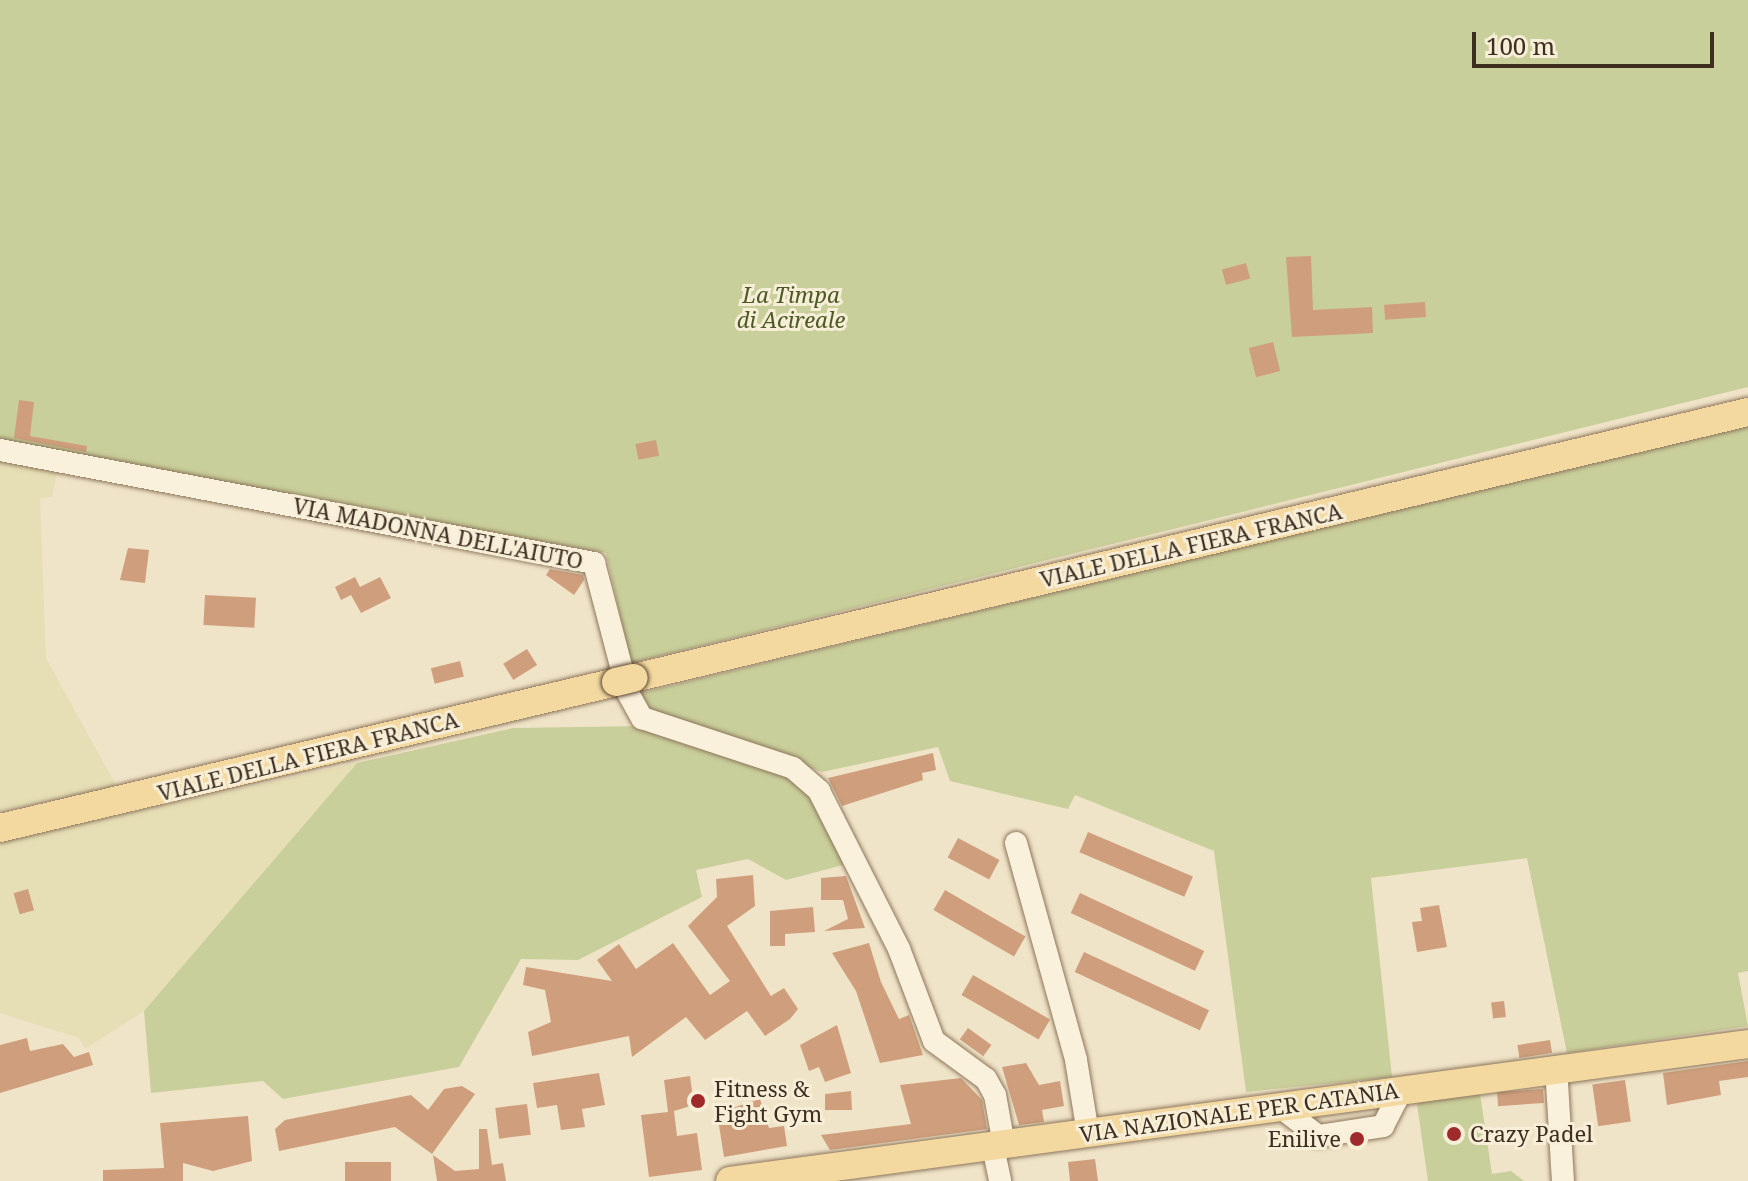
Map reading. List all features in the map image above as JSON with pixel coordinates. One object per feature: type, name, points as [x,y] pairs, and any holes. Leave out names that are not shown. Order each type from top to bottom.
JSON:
[{"type":"main road","name":"VIALE DELLA FIERA FRANCA","points":[[0,828],[1748,412]]},
{"type":"main road","name":"VIA NAZIONALE PER CATANIA","points":[[730,1181],[795,1176],[1556,1067],[1748,1044]]},
{"type":"street","name":"VIA MADONNA DELL'AIUTO","points":[[0,450],[594,563],[628,693],[642,718],[793,768],[819,791],[899,949],[934,1041],[986,1079],[995,1095],[998,1146]]},
{"type":"street","points":[[1016,843],[1076,1060],[1088,1133]]},
{"type":"street","points":[[1556,1067],[1563,1181]]},
{"type":"street","points":[[998,1146],[1000,1181]]},
{"type":"shaded area","points":[[0,460],[57,471],[52,497],[40,498],[46,658],[117,787],[0,811]]},
{"type":"shaded area","points":[[357,763],[144,1011],[85,1049],[79,1038],[0,1013],[0,841]]},
{"type":"green space","name":"La Timpa di Acireale","points":[[0,0],[1748,0],[1748,387],[631,663],[606,553],[0,444]]},
{"type":"green space","points":[[1748,424],[1748,971],[1738,973],[1748,1026],[1567,1053],[1527,858],[1371,878],[1392,1077],[1246,1092],[1214,851],[1075,795],[1068,809],[950,781],[938,747],[822,772],[644,708],[641,693]]},
{"type":"green space","points":[[646,726],[789,772],[814,795],[847,864],[786,880],[748,859],[696,870],[702,897],[578,960],[521,959],[459,1067],[283,1099],[263,1081],[151,1093],[144,1011],[357,763],[513,728]]},
{"type":"green space","name":"Crazy Padel","points":[[1479,1087],[1492,1174],[1511,1171],[1524,1181],[1428,1181],[1416,1097]]},
{"type":"building","points":[[1311,256],[1313,310],[1372,307],[1373,333],[1292,337],[1286,257]]},
{"type":"building","points":[[1246,263],[1250,278],[1226,285],[1222,269]]},
{"type":"building","points":[[1425,302],[1426,317],[1385,320],[1384,305]]},
{"type":"building","points":[[1273,342],[1280,371],[1256,377],[1249,348]]},
{"type":"building","points":[[19,400],[34,402],[30,436],[87,446],[86,452],[14,438]]},
{"type":"building","points":[[656,440],[659,456],[638,460],[635,444]]},
{"type":"building","points":[[128,548],[149,550],[145,583],[120,580]]},
{"type":"building","points":[[550,569],[583,575],[584,580],[574,595],[546,575]]},
{"type":"building","points":[[355,577],[360,587],[380,577],[391,598],[361,613],[351,595],[341,600],[335,587]]},
{"type":"building","points":[[205,595],[256,598],[254,628],[203,625]]},
{"type":"building","points":[[527,649],[537,665],[513,680],[503,664]]},
{"type":"building","points":[[460,661],[464,677],[435,684],[431,668]]},
{"type":"building","points":[[933,753],[936,770],[922,773],[923,780],[842,806],[828,778]]},
{"type":"building","points":[[1088,832],[1193,877],[1184,897],[1079,852]]},
{"type":"building","points":[[958,838],[999,860],[989,879],[948,857]]},
{"type":"building","points":[[753,875],[755,906],[727,926],[771,996],[784,988],[798,1009],[790,1019],[765,1036],[747,1011],[705,1040],[686,1017],[632,1057],[629,1036],[532,1056],[528,1032],[551,1022],[545,990],[523,985],[526,967],[612,981],[597,960],[619,944],[636,969],[673,943],[710,995],[730,981],[688,926],[717,897],[716,879]]},
{"type":"building","points":[[846,876],[865,928],[824,931],[848,919],[843,900],[821,900],[821,878]]},
{"type":"building","points":[[28,889],[34,910],[20,914],[14,893]]},
{"type":"building","points":[[945,890],[1026,936],[1014,956],[934,910]]},
{"type":"building","points":[[1080,893],[1204,951],[1195,971],[1071,913]]},
{"type":"building","points":[[1439,905],[1447,947],[1417,952],[1412,922],[1422,921],[1420,908]]},
{"type":"building","points":[[813,907],[815,932],[785,934],[785,946],[770,946],[770,911]]},
{"type":"building","points":[[869,943],[881,982],[899,1019],[909,1015],[923,1055],[880,1063],[856,991],[832,953]]},
{"type":"building","points":[[1084,952],[1209,1010],[1200,1030],[1075,972]]},
{"type":"building","points":[[973,975],[1050,1020],[1039,1039],[962,995]]},
{"type":"building","points":[[1504,1001],[1506,1017],[1493,1018],[1491,1003]]},
{"type":"building","points":[[837,1025],[851,1073],[825,1082],[819,1067],[809,1071],[800,1045]]},
{"type":"building","points":[[968,1028],[991,1045],[983,1056],[960,1039]]},
{"type":"building","points":[[27,1038],[30,1051],[63,1044],[74,1057],[89,1052],[93,1065],[0,1093],[0,1045]]},
{"type":"building","points":[[1550,1040],[1552,1053],[1519,1058],[1517,1045]]},
{"type":"building","points":[[1748,1061],[1748,1077],[1719,1081],[1721,1095],[1667,1105],[1663,1073]]},
{"type":"building","points":[[1026,1063],[1039,1085],[1060,1081],[1064,1106],[1042,1110],[1044,1122],[1019,1125],[1002,1067]]},
{"type":"building","points":[[599,1073],[605,1105],[582,1109],[585,1127],[561,1130],[557,1105],[537,1108],[533,1083]]},
{"type":"building","points":[[690,1076],[694,1105],[674,1111],[677,1136],[697,1133],[702,1170],[649,1177],[641,1115],[668,1112],[664,1080]]},
{"type":"building","points":[[961,1078],[982,1100],[987,1129],[830,1150],[821,1135],[911,1124],[900,1085]]},
{"type":"building","points":[[1625,1080],[1631,1122],[1598,1126],[1592,1085]]},
{"type":"building","points":[[462,1086],[475,1094],[432,1154],[395,1127],[279,1151],[275,1129],[285,1120],[411,1095],[428,1110],[444,1089]]},
{"type":"building","points":[[1543,1089],[1544,1103],[1498,1106],[1497,1092]]},
{"type":"building","points":[[851,1091],[852,1110],[825,1110],[825,1094]]},
{"type":"building","points":[[760,1099],[769,1128],[784,1126],[787,1146],[724,1157],[717,1113]]},
{"type":"building","points":[[527,1104],[531,1135],[499,1139],[495,1108]]},
{"type":"building","points":[[248,1116],[252,1161],[213,1171],[183,1163],[183,1181],[103,1181],[103,1170],[164,1168],[160,1123]]},
{"type":"building","points":[[479,1129],[487,1129],[492,1165],[503,1163],[506,1181],[437,1181],[433,1155],[455,1171],[479,1169]]},
{"type":"building","points":[[1095,1159],[1098,1181],[1070,1181],[1068,1162]]},
{"type":"building","points":[[345,1162],[391,1162],[391,1181],[345,1181]]},
{"type":"place","name":"Fitness & Fight Gym","points":[[698,1101]]},
{"type":"place","name":"Crazy Padel","points":[[1454,1134]]},
{"type":"place","name":"Enilive","points":[[1357,1139]]}]
